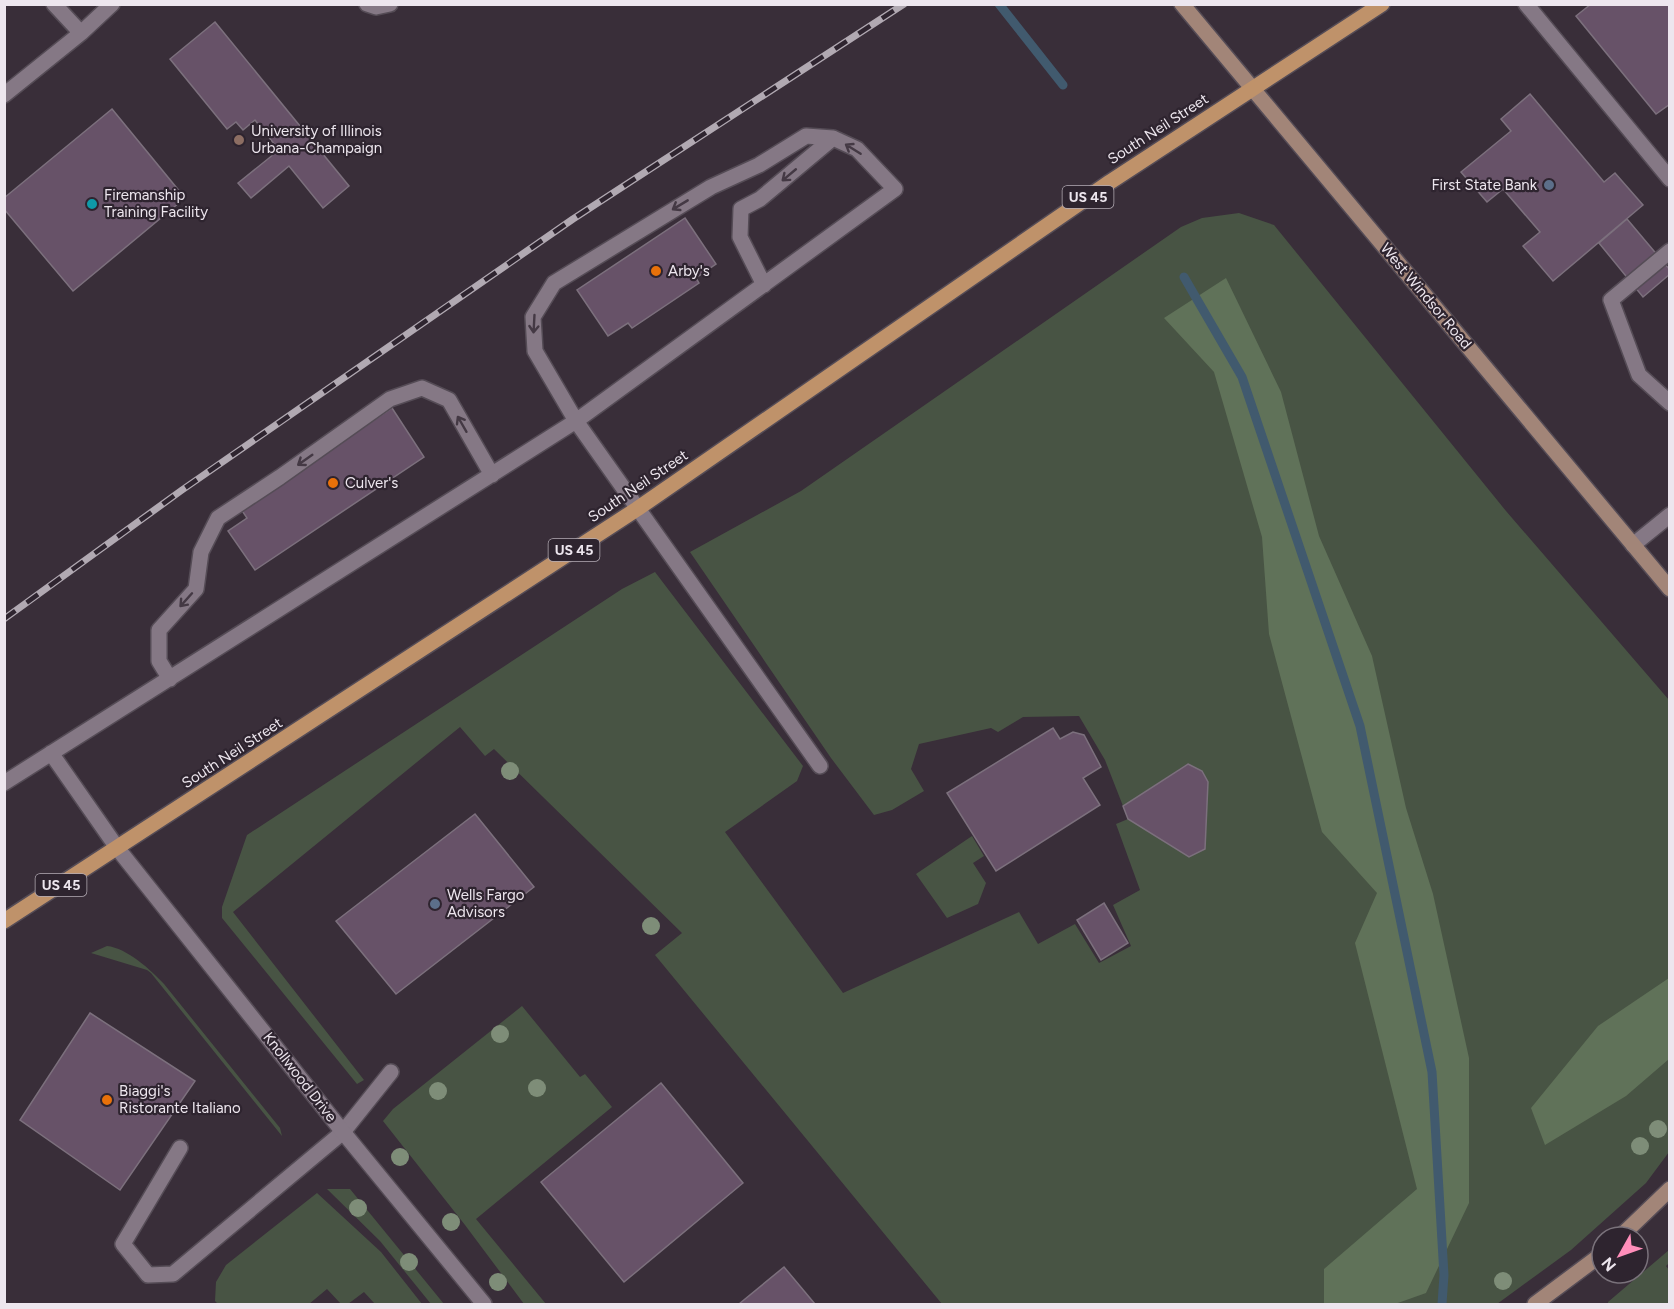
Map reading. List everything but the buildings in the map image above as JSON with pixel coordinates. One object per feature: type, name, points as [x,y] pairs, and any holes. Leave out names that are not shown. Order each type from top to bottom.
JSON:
[{"type":"main road","name":"West Windsor Road","points":[[1182,4],[1670,589]]},
{"type":"main road","name":"US 45","points":[[1254,89],[1382,4]]},
{"type":"main road","name":"South Neil Street","points":[[4,921],[118,849],[637,509],[1110,182],[1254,89]]},
{"type":"main road","points":[[1633,1225],[1668,1194]]},
{"type":"main road","points":[[1535,1305],[1590,1263]]},
{"type":"street","points":[[54,4],[81,33]]},
{"type":"street","points":[[4,95],[81,33],[112,4]]},
{"type":"street","points":[[367,4],[376,7],[390,4]]},
{"type":"street","points":[[1526,4],[1670,179]]},
{"type":"street","points":[[4,783],[576,421],[895,189],[857,149],[833,138],[806,136],[759,165],[711,187],[554,283],[533,317],[535,351],[576,421],[820,766]]},
{"type":"street","points":[[764,285],[740,237],[741,209],[760,199],[833,138]]},
{"type":"street","points":[[1670,251],[1611,300],[1639,375],[1670,403]]},
{"type":"street","points":[[170,679],[159,661],[159,630],[196,589],[201,552],[218,518],[390,399],[422,388],[449,400],[492,475]]},
{"type":"street","points":[[1633,545],[1670,515]]},
{"type":"street","name":"Knollwood Drive","points":[[51,753],[118,849],[484,1305]]},
{"type":"street","points":[[180,1148],[123,1244],[148,1275],[173,1274],[343,1132],[391,1072]]},
{"type":"green space","points":[[1239,213],[1274,225],[1506,511],[1669,700],[1669,1152],[1646,1183],[1599,1225],[1590,1225],[1590,1233],[1571,1250],[1497,1304],[942,1304],[655,955],[682,933],[494,749],[485,756],[460,727],[233,912],[364,1080],[357,1084],[222,918],[222,907],[247,835],[622,589],[655,572],[803,766],[797,781],[725,832],[843,993],[1019,912],[1038,944],[1075,924],[1099,963],[1131,946],[1113,905],[1140,890],[1116,824],[1128,819],[1189,857],[1208,782],[1202,771],[1187,764],[1123,806],[1105,760],[1079,716],[1023,717],[998,732],[991,728],[919,744],[911,769],[924,791],[892,810],[874,815],[831,758],[690,552],[801,491],[1181,227],[1202,218]]},
{"type":"green space","points":[[1226,278],[1281,392],[1319,536],[1372,656],[1406,808],[1433,894],[1469,1058],[1469,1203],[1426,1293],[1395,1304],[1324,1304],[1324,1269],[1417,1189],[1355,943],[1377,893],[1322,832],[1269,634],[1262,537],[1214,372],[1164,318]]},
{"type":"green space","points":[[972,836],[984,856],[973,863],[986,883],[978,904],[947,918],[916,874]]},
{"type":"green space","points":[[107,946],[130,955],[146,966],[164,984],[280,1128],[282,1136],[151,973],[91,953]]},
{"type":"green space","points":[[1669,978],[1669,1059],[1626,1096],[1545,1145],[1531,1108],[1598,1026]]},
{"type":"green space","points":[[522,1006],[580,1077],[585,1074],[612,1107],[476,1219],[546,1304],[524,1304],[383,1121],[393,1109]]},
{"type":"green space","points":[[327,1189],[350,1189],[444,1304],[431,1304],[380,1241]]},
{"type":"green space","points":[[317,1193],[381,1252],[422,1304],[375,1304],[364,1292],[348,1304],[341,1304],[327,1289],[309,1304],[218,1304],[215,1301],[216,1282],[226,1265]]},
{"type":"green space","points":[[1669,1250],[1669,1263],[1666,1266],[1669,1270],[1669,1304],[1608,1304],[1628,1285],[1650,1285],[1650,1266]]},
{"type":"waterway","points":[[999,4],[1063,85]]},
{"type":"waterway","points":[[1184,277],[1242,377],[1360,726],[1432,1072],[1444,1275],[1442,1304]]},
{"type":"railway","points":[[4,619],[182,490],[573,219],[904,4]]},
{"type":"place","name":"University of Illinois Urbana-Champaign","points":[[239,140]]},
{"type":"place","name":"First State Bank","points":[[1549,185]]},
{"type":"place","name":"Firemanship Training Facility","points":[[92,204]]},
{"type":"place","name":"Arby's","points":[[656,271]]},
{"type":"place","name":"Culver's","points":[[333,483]]},
{"type":"place","name":"Wells Fargo Advisors","points":[[435,904]]},
{"type":"place","name":"Biaggi's Ristorante Italiano","points":[[107,1100]]}]
